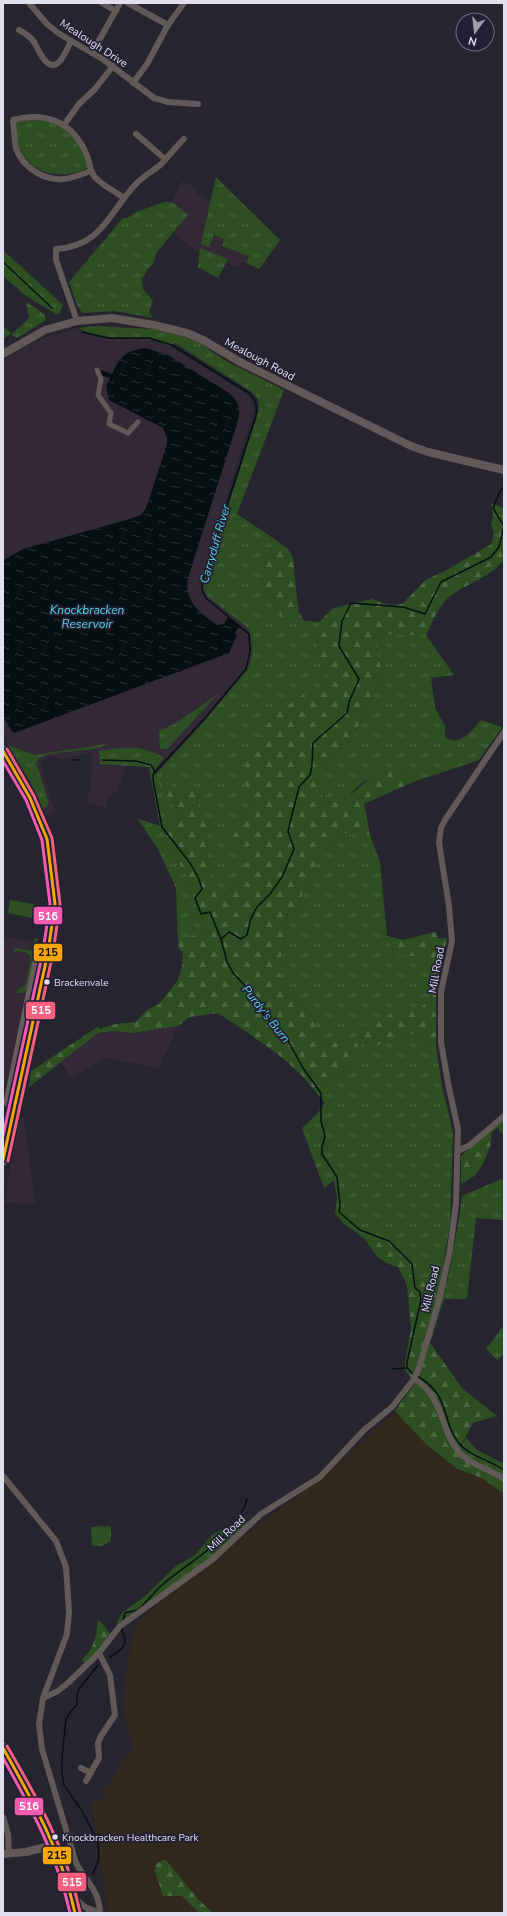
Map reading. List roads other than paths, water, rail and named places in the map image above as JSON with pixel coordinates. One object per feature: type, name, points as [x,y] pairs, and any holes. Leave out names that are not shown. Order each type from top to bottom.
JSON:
[{"type":"highway","points":[[3,751],[21,780],[40,820],[50,855],[55,904],[54,917],[36,1009],[4,1143],[3,1160]]},
{"type":"highway","points":[[3,1134],[50,903],[53,895]]},
{"type":"highway","points":[[14,1078],[19,1075],[30,1023],[36,1009]]},
{"type":"highway","points":[[3,1748],[38,1811],[54,1845],[72,1896],[76,1913]]},
{"type":"street","name":"Mealough Drive","points":[[29,3],[47,24],[113,66],[154,98],[168,102],[198,104]]},
{"type":"street","points":[[102,3],[116,11]]},
{"type":"street","points":[[92,53],[120,3]]},
{"type":"street","points":[[128,3],[168,25]]},
{"type":"street","points":[[133,83],[147,64],[168,25],[184,3]]},
{"type":"street","points":[[19,30],[33,41],[44,61],[54,65],[59,63],[72,40]]},
{"type":"street","points":[[64,125],[79,104],[96,89],[113,66]]},
{"type":"street","points":[[91,171],[74,178],[64,179],[51,178],[32,169],[22,160],[17,149],[14,137],[13,120],[37,116],[64,125],[81,143],[88,155],[91,171],[100,182],[124,198]]},
{"type":"street","points":[[136,134],[164,159]]},
{"type":"street","points":[[77,321],[68,288],[58,265],[56,249],[72,248],[83,244],[98,233],[141,178],[164,159],[184,139]]},
{"type":"street","name":"Mealough Road","points":[[3,354],[45,330],[77,321],[103,318],[125,320],[187,333],[203,340],[242,363],[318,402],[411,446],[435,454],[504,470]]},
{"type":"street","points":[[97,370],[101,379],[98,394],[111,413],[109,424],[128,433],[138,422]]},
{"type":"street","name":"Mill Road","points":[[43,1698],[58,1691],[68,1684],[99,1653],[115,1632],[213,1559],[260,1514],[320,1477],[364,1430],[392,1406],[414,1379],[419,1368],[439,1300],[451,1244],[456,1203],[458,1129],[441,1042],[441,992],[452,941],[449,906],[439,835],[445,820],[504,732]]},
{"type":"street","points":[[458,1151],[470,1145],[504,1116]]},
{"type":"street","points":[[414,1379],[431,1392],[441,1411],[451,1438],[463,1457],[504,1478]]},
{"type":"street","points":[[3,1476],[56,1541],[66,1567],[69,1612],[67,1634],[43,1698],[38,1724],[42,1750],[76,1863],[82,1874],[97,1894],[97,1912]]},
{"type":"street","points":[[86,1781],[99,1758],[98,1743],[101,1736],[114,1718],[116,1712],[110,1675],[99,1653]]},
{"type":"street","points":[[81,1768],[91,1773]]},
{"type":"street","points":[[3,1817],[8,1834],[6,1854],[43,1849],[54,1845]]},
{"type":"street","points":[[72,1896],[85,1907],[97,1912]]},
{"type":"street","points":[[88,1913],[97,1912]]},
{"type":"water","name":"Knockbracken Reservoir","points":[[146,348],[168,355],[229,393],[233,396],[239,407],[237,424],[188,578],[187,586],[188,594],[199,611],[217,625],[224,624],[228,617],[240,626],[235,633],[237,635],[229,653],[14,733],[3,716],[3,560],[23,549],[133,518],[141,515],[146,508],[167,444],[167,437],[163,428],[109,400],[106,386],[110,378],[100,375],[101,370],[112,374],[118,362],[124,355]]},
{"type":"waterway","name":"Carryduff River","points":[[3,262],[52,308]]},
{"type":"waterway","name":"Carryduff River","points":[[82,332],[109,338],[149,338],[172,345],[249,393],[256,404],[256,416],[202,582],[202,590],[206,598],[249,634],[250,652],[246,669],[205,718],[157,770],[153,775],[153,780],[162,827],[190,863],[198,877],[202,889],[195,898],[201,914],[210,912],[221,939],[227,962],[233,973],[254,995],[261,1011],[272,1024],[285,1035],[303,1068],[321,1093],[321,1121],[325,1136],[322,1154],[337,1177],[340,1205],[339,1212],[360,1230],[389,1241],[412,1264],[415,1288],[420,1292],[421,1300],[407,1362],[407,1368],[414,1375]]},
{"type":"waterway","points":[[504,487],[500,491],[493,508],[504,526]]},
{"type":"waterway","points":[[221,939],[229,932],[241,939],[247,935],[251,918],[257,907],[270,894],[282,877],[294,849],[288,831],[299,787],[310,775],[313,743],[347,713],[349,702],[359,679],[339,646],[342,621],[351,603],[403,607],[425,614],[441,582],[491,557],[499,547],[504,526]]},
{"type":"waterway","points":[[74,760],[79,760]]},
{"type":"waterway","points":[[102,760],[136,761],[151,765],[155,772]]},
{"type":"waterway","points":[[392,1369],[406,1368]]},
{"type":"waterway","name":"Purdy's Burn","points":[[417,1376],[436,1392],[441,1400],[453,1434],[459,1443],[469,1452],[504,1470]]},
{"type":"waterway","points":[[123,1621],[125,1613],[139,1609],[162,1585],[212,1547],[234,1525],[242,1513],[247,1499]]},
{"type":"waterway","points":[[110,1657],[120,1650],[125,1643],[122,1627]]},
{"type":"waterway","points":[[93,1874],[99,1859],[98,1842],[82,1811],[64,1785],[62,1757],[66,1718],[77,1704],[77,1694],[79,1689],[98,1665]]},
{"type":"place","name":"Brackenvale","points":[[47,982]]},
{"type":"place","name":"Knockbracken Healthcare Park","points":[[55,1837]]}]
